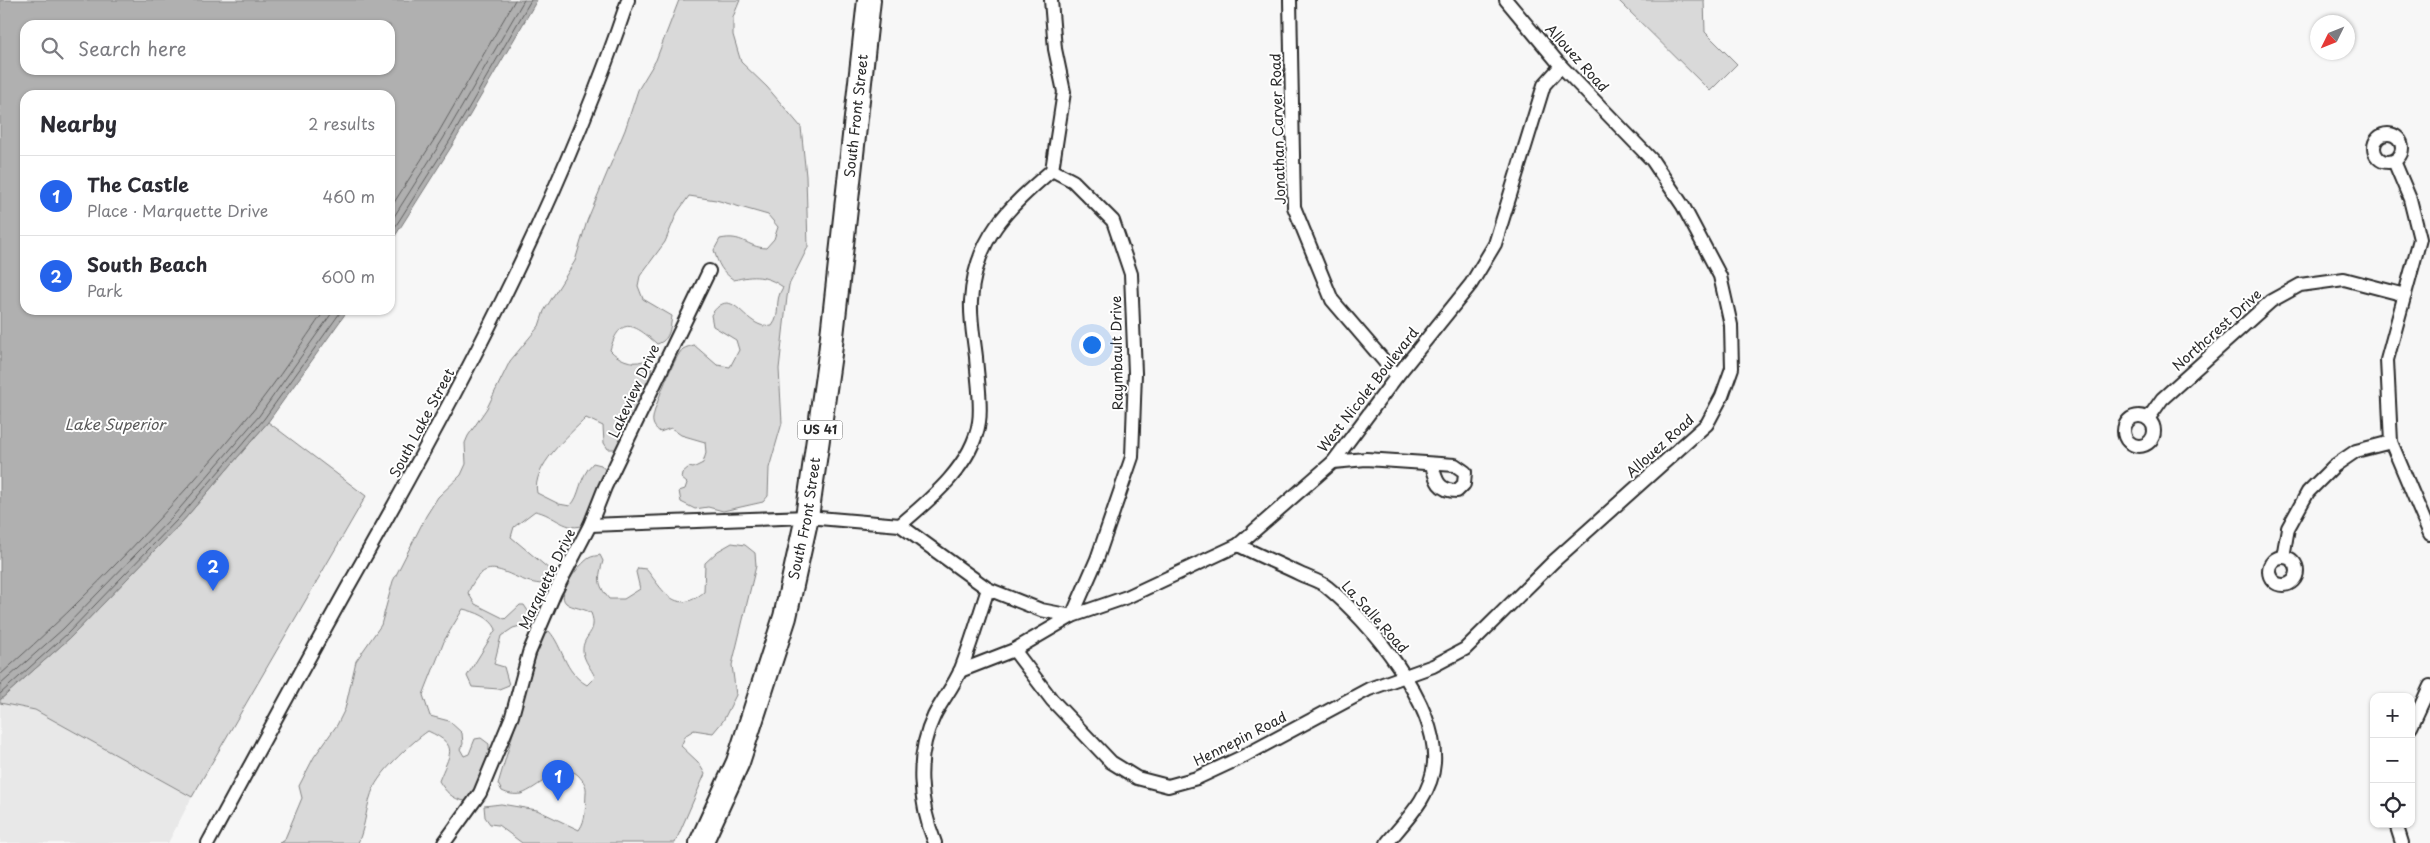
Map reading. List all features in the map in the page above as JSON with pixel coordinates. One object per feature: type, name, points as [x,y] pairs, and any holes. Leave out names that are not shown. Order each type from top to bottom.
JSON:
[{"type":"highway","name":"South Front Street","points":[[701,843],[738,762],[780,635],[807,517],[830,354],[869,0]]},
{"type":"street","name":"South Lake Street","points":[[208,843],[419,463],[479,347],[554,193],[628,0]]},
{"type":"street","points":[[1051,0],[1055,49],[1064,92],[1052,170],[1018,199],[993,230],[980,252],[971,302],[980,421],[972,443],[953,475],[933,497],[900,525],[988,589],[1041,610],[1072,616]]},
{"type":"street","name":"Jonathan Carver Road","points":[[1290,0],[1294,207],[1332,300],[1397,376]]},
{"type":"street","name":"Allouez Road","points":[[1406,675],[1433,666],[1465,649],[1554,561],[1707,424],[1722,396],[1732,368],[1731,324],[1720,276],[1683,206],[1652,160],[1561,66],[1506,0]]},
{"type":"street","name":"West Nicolet Boulevard","points":[[960,671],[1014,650],[1072,616],[1126,597],[1238,545],[1333,462],[1397,376],[1471,284],[1495,244],[1524,144],[1538,109],[1544,85],[1561,66]]},
{"type":"street","points":[[2394,161],[2410,199],[2420,240],[2387,360],[2390,442],[2430,534]]},
{"type":"street","name":"Raymbault Drive","points":[[1052,170],[1073,181],[1113,221],[1131,274],[1135,373],[1132,458],[1097,559],[1072,616]]},
{"type":"street","name":"Lakeview Drive","points":[[590,525],[605,487],[709,271]]},
{"type":"street","name":"Northcrest Drive","points":[[2148,419],[2162,399],[2250,319],[2271,301],[2300,285],[2344,279],[2405,296]]},
{"type":"street","points":[[2283,557],[2288,528],[2308,492],[2334,466],[2356,452],[2390,442]]},
{"type":"street","points":[[1333,462],[1366,459],[1432,465]]},
{"type":"street","name":"Marquette Drive","points":[[444,843],[480,794],[512,716],[529,653],[556,592],[590,525],[807,517],[900,525]]},
{"type":"street","name":"La Salle Road","points":[[1238,545],[1326,586],[1380,640],[1406,675],[1427,720],[1433,743],[1434,763],[1429,784],[1421,802],[1387,843]]},
{"type":"street","points":[[935,843],[923,805],[921,782],[925,740],[934,717],[960,671],[988,589]]},
{"type":"street","name":"Hennepin Road","points":[[1014,650],[1052,700],[1111,762],[1137,778],[1168,786],[1197,778],[1215,770],[1369,689],[1406,675]]},
{"type":"street","points":[[2415,718],[2430,686]]},
{"type":"street","points":[[2397,828],[2402,843]]},
{"type":"shaded area","points":[[679,0],[740,0],[733,17],[733,35],[741,62],[767,87],[801,127],[806,176],[808,247],[789,285],[787,297],[779,369],[782,423],[769,468],[768,496],[763,502],[723,511],[708,507],[695,509],[681,502],[679,491],[685,489],[687,483],[681,478],[682,473],[689,467],[693,468],[703,463],[706,453],[705,442],[681,435],[671,428],[660,432],[653,424],[654,412],[661,393],[679,353],[683,349],[694,345],[717,365],[730,367],[739,350],[736,340],[713,326],[711,315],[719,306],[726,303],[733,305],[754,322],[762,326],[772,326],[777,317],[778,298],[783,287],[771,280],[759,277],[734,280],[721,267],[714,250],[720,239],[728,238],[739,239],[766,248],[774,239],[778,227],[768,215],[716,200],[689,196],[677,213],[665,242],[640,276],[638,286],[643,299],[672,316],[667,337],[657,344],[635,328],[623,327],[618,331],[610,350],[625,360],[643,361],[651,365],[653,378],[619,445],[615,449],[608,449],[604,443],[603,426],[586,418],[561,442],[545,462],[540,473],[537,493],[559,504],[570,506],[574,502],[588,469],[593,463],[601,465],[607,472],[586,524],[573,527],[535,511],[514,527],[511,537],[549,569],[549,576],[543,584],[492,569],[483,572],[476,579],[468,593],[475,604],[505,619],[520,605],[524,605],[530,614],[524,625],[513,628],[501,636],[494,664],[504,667],[509,685],[499,689],[472,687],[467,676],[496,629],[490,621],[482,616],[463,609],[445,639],[423,695],[430,716],[449,721],[462,733],[463,744],[460,749],[464,756],[469,754],[475,739],[481,738],[489,744],[488,760],[481,784],[465,801],[453,797],[444,788],[439,781],[449,757],[449,746],[438,736],[428,731],[398,756],[378,780],[371,794],[358,843],[279,843],[284,841],[302,798],[299,786],[314,757],[337,725],[345,709],[356,661],[381,625],[393,581],[426,516],[438,497],[461,475],[466,464],[465,443],[468,436],[487,408],[510,361],[539,326],[544,311],[575,261],[587,221],[625,130],[638,90],[656,60]]},
{"type":"shaded area","points":[[1618,0],[1704,0],[1705,32],[1737,64],[1710,91]]},
{"type":"shaded area","points":[[268,422],[366,496],[192,797],[35,710],[0,703],[0,700],[71,637],[182,522]]},
{"type":"shaded area","points":[[732,543],[745,545],[755,553],[756,566],[732,665],[736,695],[723,721],[713,733],[694,730],[686,735],[681,746],[698,762],[705,774],[675,843],[522,843],[498,825],[490,824],[485,817],[484,806],[501,804],[537,810],[579,830],[582,826],[585,812],[586,788],[579,776],[573,772],[558,773],[521,794],[504,792],[498,784],[542,636],[549,631],[568,666],[579,679],[587,685],[595,677],[583,651],[585,641],[592,630],[593,620],[591,613],[569,605],[563,598],[566,586],[580,566],[589,558],[600,555],[603,561],[600,581],[602,589],[609,599],[624,599],[640,589],[636,572],[638,568],[646,569],[670,597],[677,601],[685,602],[694,599],[704,592],[705,563],[718,551]]},
{"type":"shaded area","points":[[0,703],[35,710],[192,797],[168,843],[0,843]]},
{"type":"water","name":"Lake Superior","points":[[0,0],[537,0],[453,144],[395,236],[395,90],[20,90],[20,315],[344,315],[268,422],[182,522],[71,637],[0,700]]},
{"type":"place","name":"South Beach","points":[[213,591]]},
{"type":"place","name":"The Castle","points":[[558,801]]}]
